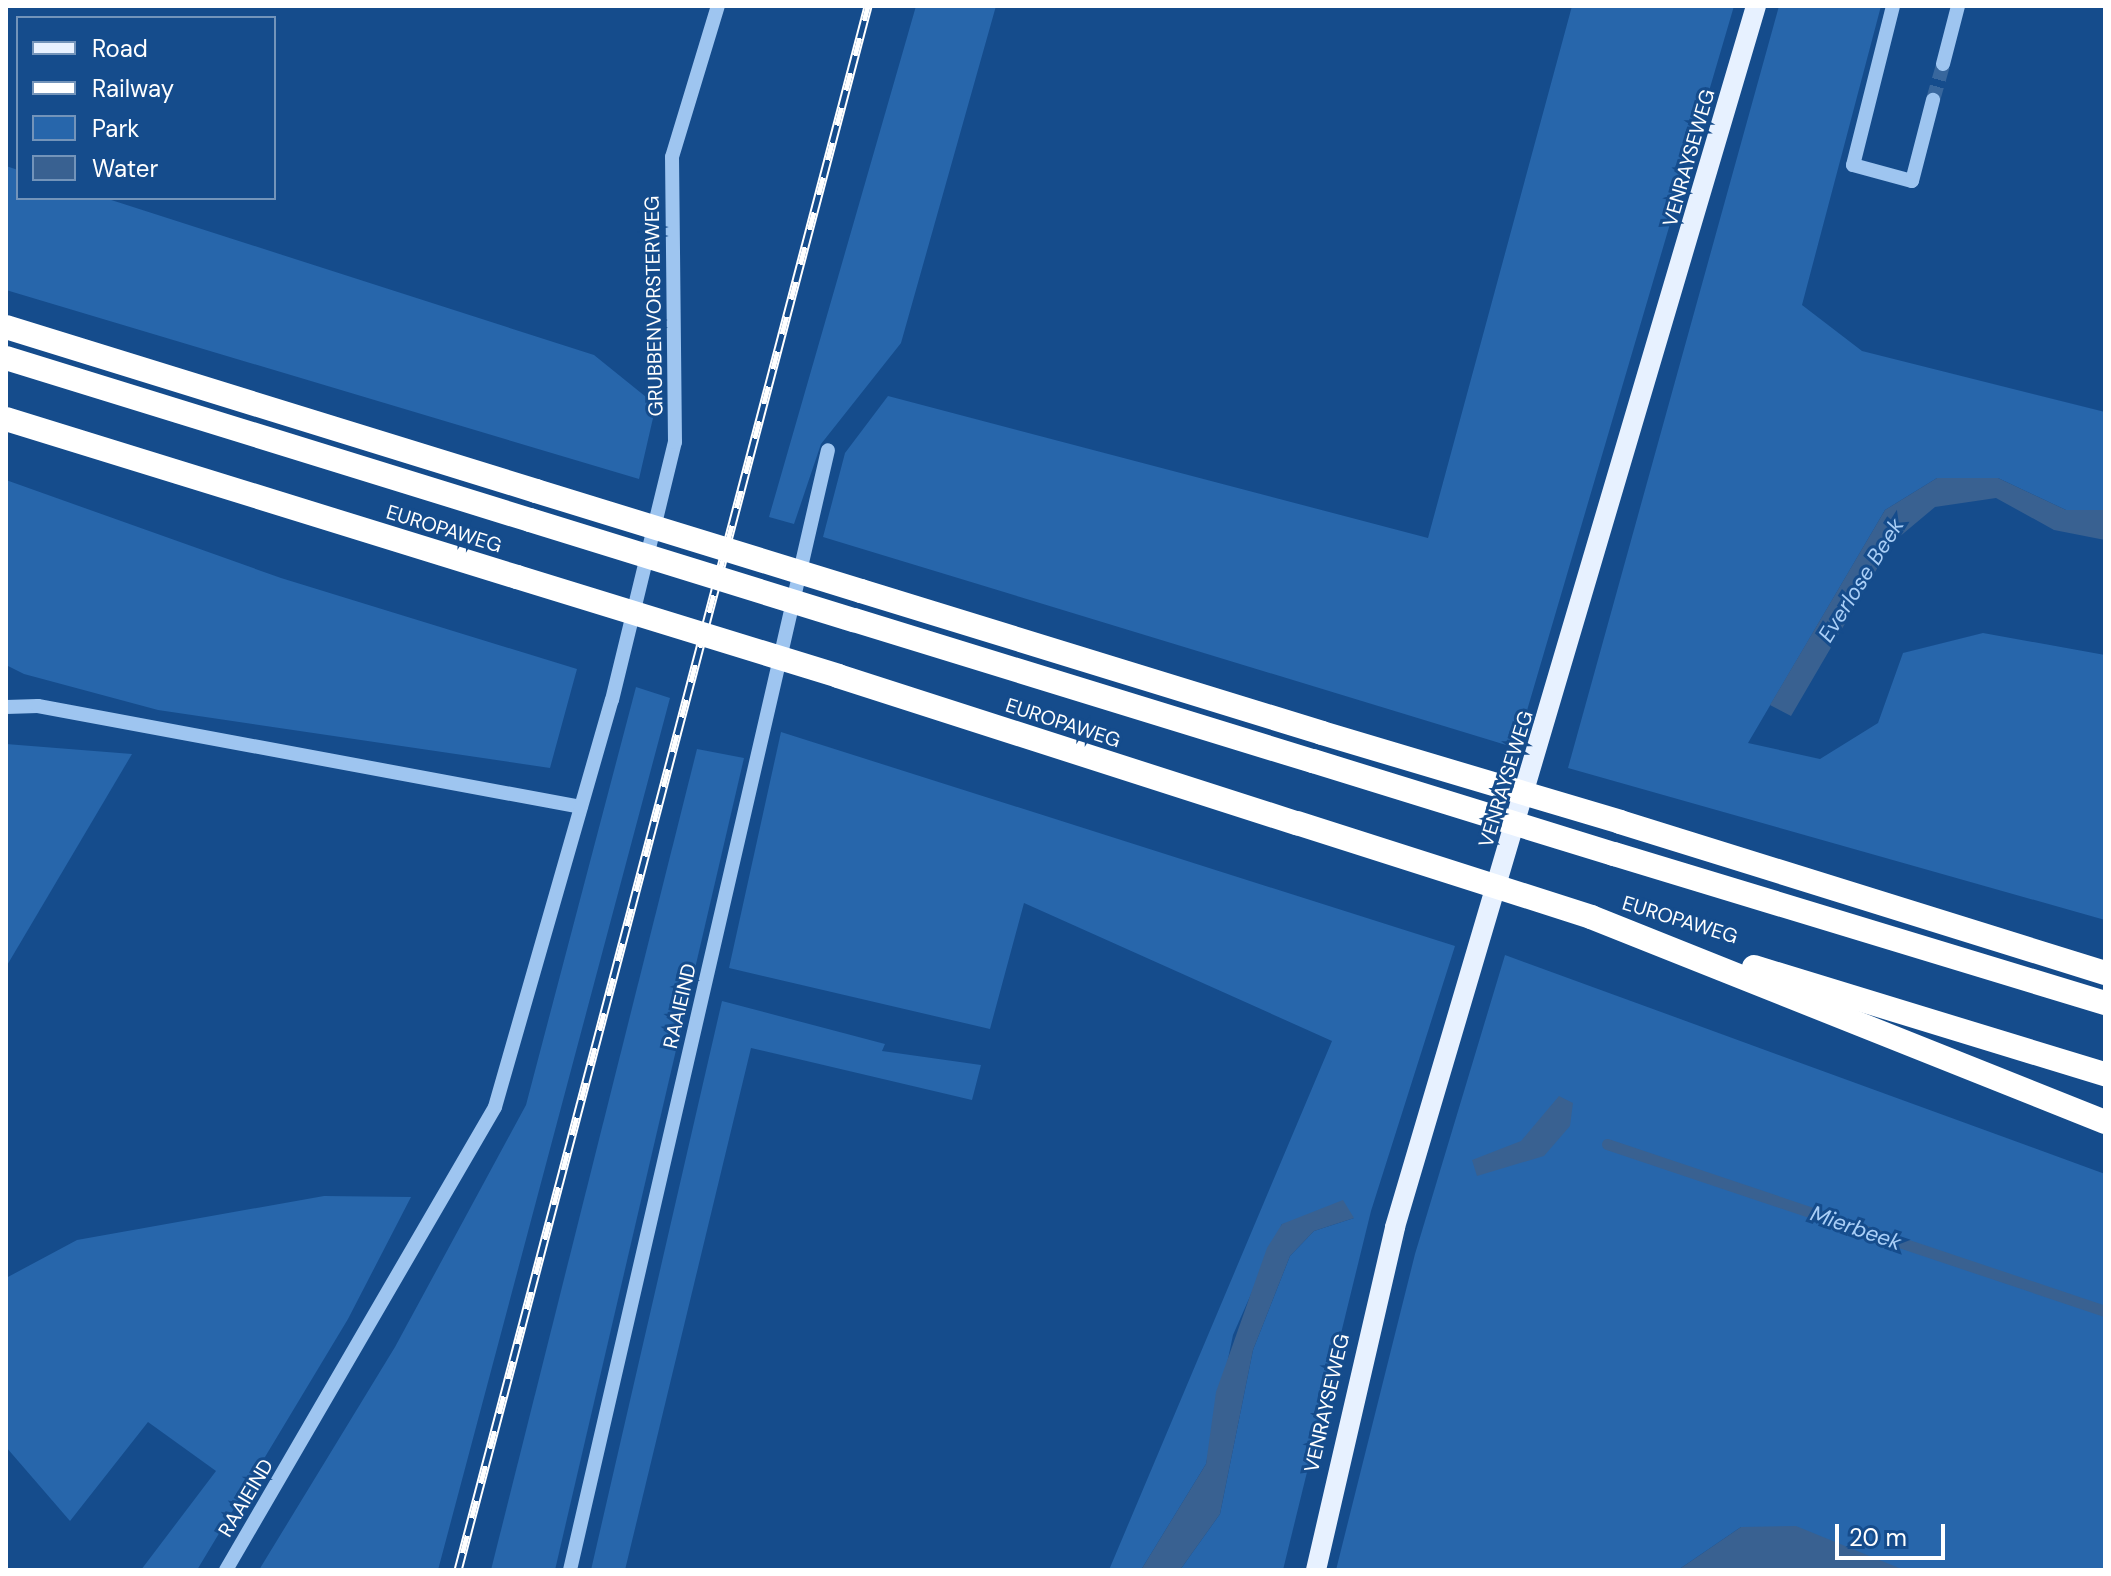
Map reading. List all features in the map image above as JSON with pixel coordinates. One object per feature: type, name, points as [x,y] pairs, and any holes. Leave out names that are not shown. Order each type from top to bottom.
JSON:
[{"type":"highway","points":[[6,327],[2105,973]]},
{"type":"highway","name":"EUROPAWEG","points":[[6,358],[2105,1003]]},
{"type":"highway","name":"EUROPAWEG","points":[[6,419],[838,676],[1591,917],[2105,1074]]},
{"type":"highway","points":[[1591,917],[2105,1122]]},
{"type":"main road","name":"VENRAYSEWEG","points":[[1316,1570],[1395,1227],[1756,6]]},
{"type":"street","name":"GRUBBENVORSTERWEG","points":[[612,700],[675,442],[672,157],[718,6]]},
{"type":"street","points":[[1893,6],[1853,165],[1912,181],[1933,100]]},
{"type":"street","points":[[1943,64],[1958,6]]},
{"type":"street","name":"RAAIEIND","points":[[570,1570],[828,450]]},
{"type":"street","name":"RAAIEIND","points":[[226,1570],[495,1107],[612,700]]},
{"type":"street","points":[[6,707],[38,706],[581,807]]},
{"type":"green space","points":[[916,6],[996,6],[901,343],[821,444],[794,524],[769,517]]},
{"type":"green space","points":[[1572,6],[1734,6],[1516,748],[823,537],[845,453],[888,396],[1428,538]]},
{"type":"green space","points":[[1779,6],[1881,6],[1802,305],[1862,351],[2105,412],[2105,510],[2066,510],[1998,478],[1937,478],[1885,510],[1748,743],[1820,759],[1878,723],[1903,653],[1983,633],[2105,655],[2105,920],[1568,768]]},
{"type":"green space","points":[[6,166],[16,169],[16,200],[111,200],[594,355],[656,405],[639,479],[6,290]]},
{"type":"green space","points":[[6,480],[281,578],[577,669],[550,768],[158,710],[24,674],[6,665]]},
{"type":"green space","points":[[636,687],[670,698],[438,1570],[259,1570],[395,1347],[526,1105]]},
{"type":"green space","points":[[781,732],[1455,946],[1371,1211],[1283,1570],[1180,1570],[1220,1514],[1253,1350],[1290,1256],[1314,1231],[1354,1218],[1282,1224],[1233,1335],[1206,1464],[1141,1570],[1109,1570],[1332,1041],[1024,903],[990,1029],[729,968]]},
{"type":"green space","points":[[6,744],[132,754],[6,967]]},
{"type":"green space","points":[[697,749],[744,758],[555,1570],[491,1570]]},
{"type":"green space","points":[[1505,955],[2105,1174],[2105,1570],[1904,1570],[1741,1527],[1678,1570],[1336,1570],[1415,1254]]},
{"type":"green space","points":[[722,1001],[885,1044],[882,1051],[981,1065],[972,1100],[751,1048],[625,1570],[591,1570]]},
{"type":"green space","points":[[324,1196],[411,1197],[348,1319],[197,1570],[141,1570],[216,1471],[148,1422],[70,1521],[6,1447],[6,1278],[77,1240]]},
{"type":"water","name":"Everlose Beek","points":[[1937,478],[1998,478],[2066,510],[2105,510],[2105,540],[2054,530],[1996,498],[1935,507],[1892,543],[1791,716],[1770,705],[1885,510]]},
{"type":"water","points":[[1559,1096],[1573,1103],[1570,1126],[1544,1156],[1477,1176],[1472,1160],[1521,1141]]},
{"type":"water","points":[[1343,1200],[1354,1218],[1314,1231],[1290,1256],[1253,1350],[1220,1514],[1180,1570],[1141,1570],[1206,1464],[1216,1392],[1267,1248],[1282,1224]]},
{"type":"water","points":[[1796,1526],[1904,1570],[1678,1570],[1741,1527]]},
{"type":"waterway","name":"Mierbeek","points":[[1607,1144],[2105,1311]]},
{"type":"tunnel","points":[[1933,100],[1943,64]]},
{"type":"railway","points":[[458,1570],[868,6]]}]
